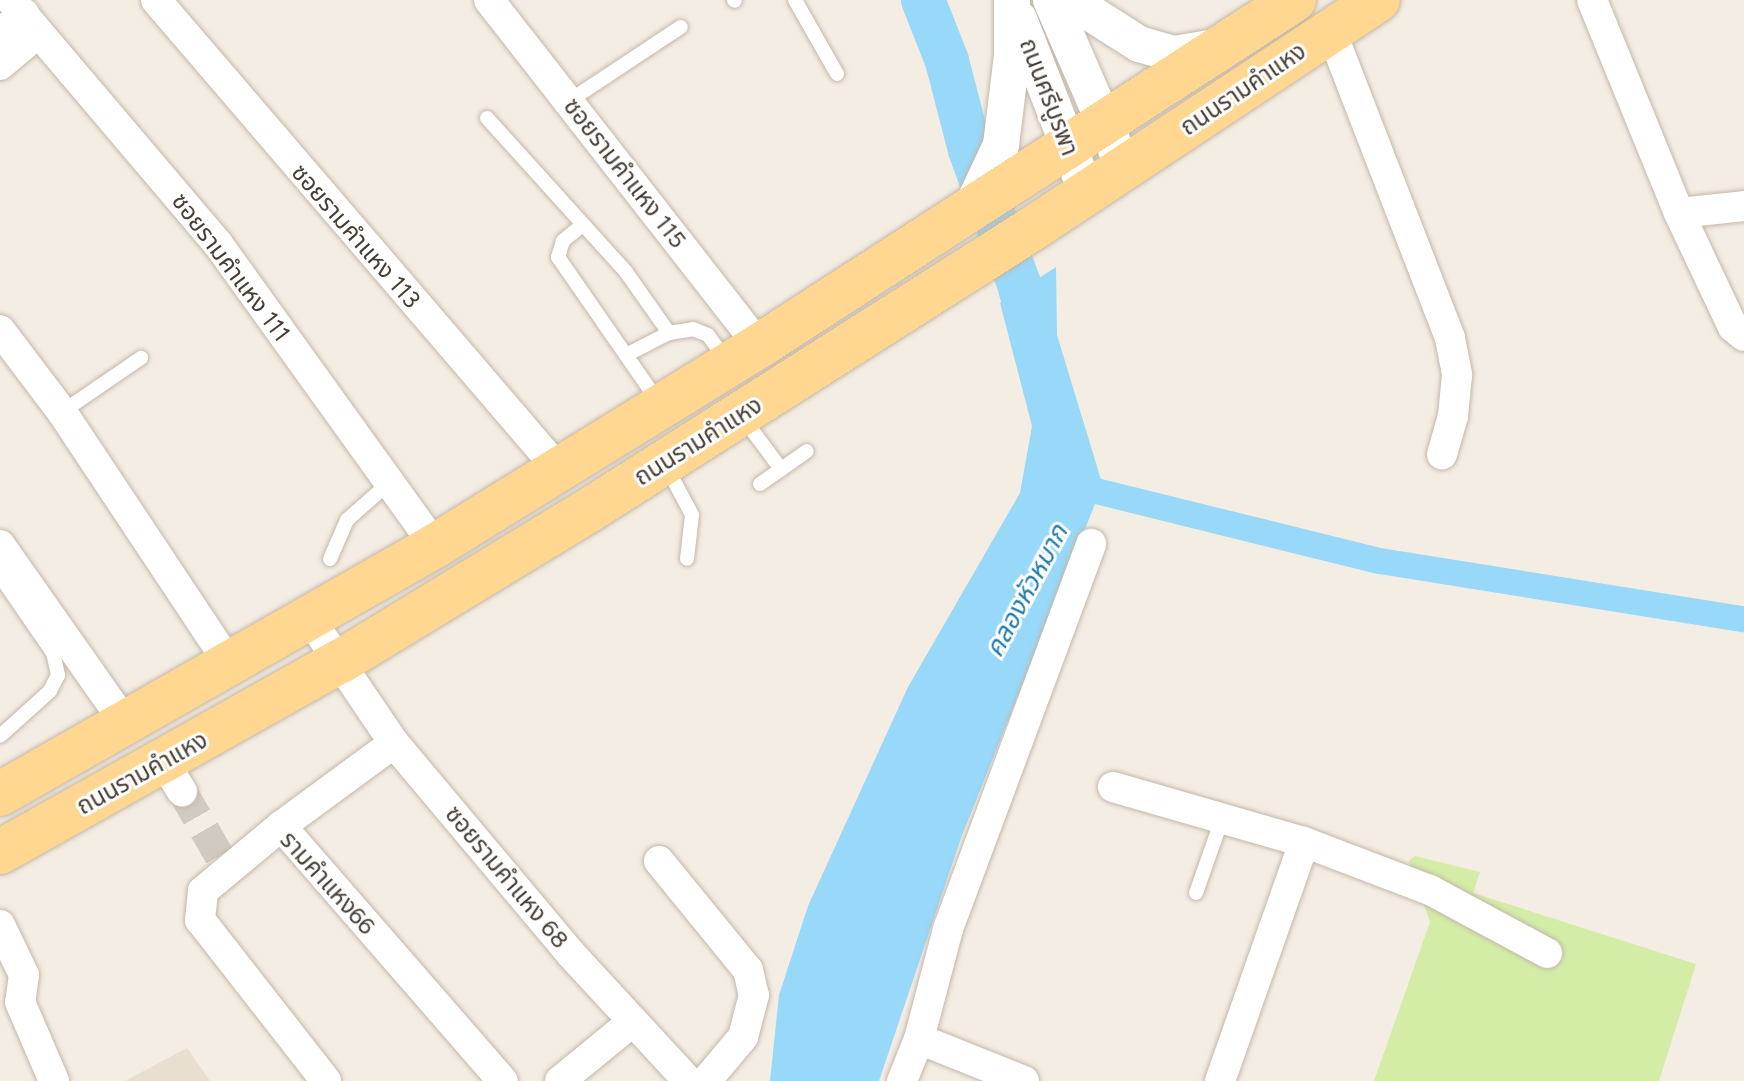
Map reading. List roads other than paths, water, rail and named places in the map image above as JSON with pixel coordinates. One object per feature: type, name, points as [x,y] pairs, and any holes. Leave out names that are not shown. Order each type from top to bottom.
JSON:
[{"type":"main road","name":"ถนนรามคำแหง","points":[[0,794],[310,619],[559,470],[1011,186],[1294,0]]},
{"type":"main road","name":"ถนนรามคำแหง","points":[[0,852],[172,776],[341,661],[664,463],[1035,227],[1378,0]]},
{"type":"street","name":"ซอยรามคำแหง 113","points":[[156,0],[559,470]]},
{"type":"street","name":"ซอยรามคำแหง 115","points":[[489,0],[569,101],[744,356]]},
{"type":"street","points":[[969,212],[1001,145],[1008,101],[1012,0]]},
{"type":"street","name":"ถนนศรีบูรพา","points":[[1012,0],[1087,193]]},
{"type":"street","name":"ถนนศรีบูรพา","points":[[1051,0],[1124,168]]},
{"type":"street","points":[[1070,0],[1139,44],[1175,54],[1224,46]]},
{"type":"street","points":[[1592,0],[1679,213],[1733,327],[1744,336]]},
{"type":"street","points":[[0,33],[21,19]]},
{"type":"street","points":[[0,65],[21,19]]},
{"type":"street","name":"ซอยรามคำแหง 111","points":[[21,19],[218,244],[435,546]]},
{"type":"street","points":[[1331,31],[1450,338],[1456,388],[1442,454]]},
{"type":"street","points":[[1679,213],[1744,206]]},
{"type":"street","points":[[0,330],[62,412],[230,665]]},
{"type":"street","points":[[902,1081],[919,1039],[948,929],[1091,544]]},
{"type":"street","points":[[0,545],[126,724]]},
{"type":"street","name":"ซอยรามคำแหง 68","points":[[310,619],[394,743],[632,1022],[688,1081]]},
{"type":"street","points":[[281,826],[394,743]]},
{"type":"street","points":[[1113,787],[1304,842],[1430,890],[1547,953]]},
{"type":"street","name":"รามคำแหง66","points":[[326,1081],[200,920],[203,891],[225,866],[281,826],[503,1081]]},
{"type":"street","points":[[1220,1081],[1304,842]]},
{"type":"street","points":[[659,861],[748,970],[754,995],[743,1037],[706,1081]]},
{"type":"street","points":[[0,925],[24,975],[10,997],[52,1080]]},
{"type":"street","points":[[560,1081],[632,1022]]},
{"type":"street","points":[[919,1039],[1024,1081]]},
{"type":"lane","points":[[795,0],[837,74]]},
{"type":"lane","points":[[569,101],[681,27]]},
{"type":"lane","points":[[487,118],[580,227],[626,272],[669,333]]},
{"type":"lane","points":[[580,227],[563,241],[558,257],[662,406]]},
{"type":"lane","points":[[626,355],[669,333],[693,329],[744,356]]},
{"type":"lane","points":[[62,412],[141,358]]},
{"type":"lane","points":[[741,414],[781,469]]},
{"type":"lane","points":[[760,484],[807,451]]},
{"type":"lane","points":[[664,463],[692,515],[687,559]]},
{"type":"lane","points":[[330,559],[347,520],[390,482]]},
{"type":"lane","points":[[0,576],[53,653],[58,675],[50,691],[0,736]]},
{"type":"lane","points":[[1196,893],[1222,819]]},
{"type":"water","points":[[1056,267],[1057,335],[1102,483],[1093,509],[961,838],[879,1081],[770,1081],[779,995],[808,906],[908,687],[1020,493],[1032,426],[1000,303]]},
{"type":"waterway","name":"คลองหัวหมาก","points":[[923,0],[947,61],[970,150],[1019,284],[1036,347]]},
{"type":"waterway","points":[[1068,484],[1380,561],[1744,619]]},
{"type":"tunnel","points":[[182,791],[224,864]]}]
